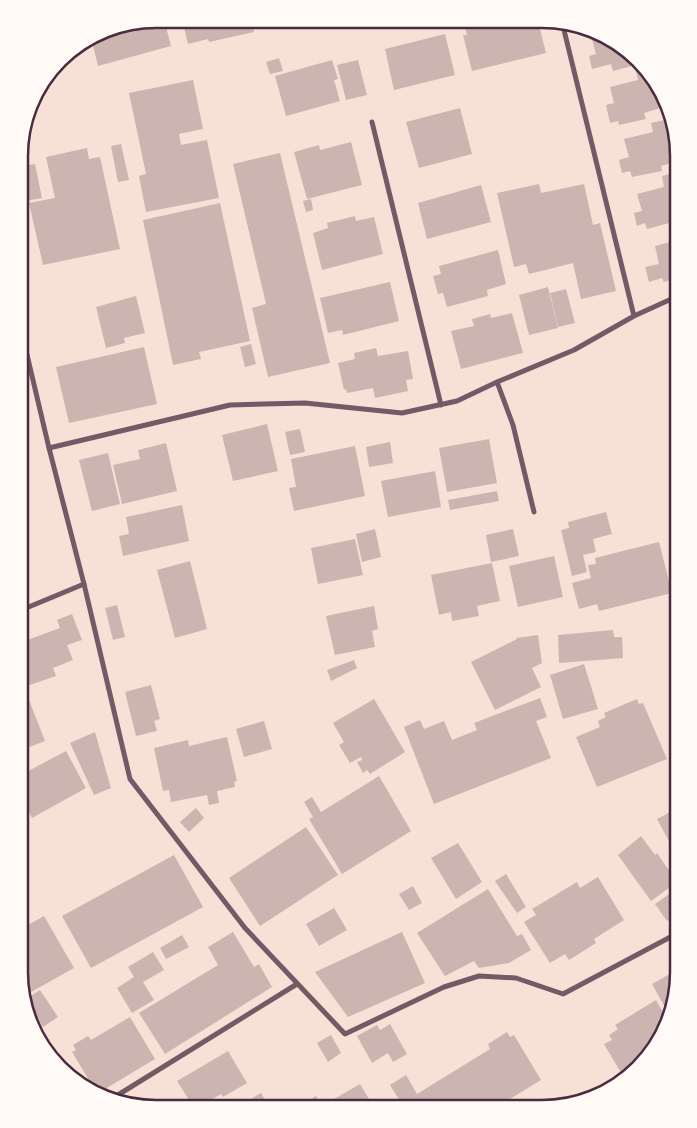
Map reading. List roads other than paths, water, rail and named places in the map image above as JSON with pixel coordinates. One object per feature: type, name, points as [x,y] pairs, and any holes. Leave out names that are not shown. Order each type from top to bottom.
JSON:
[{"type":"street","points":[[564,30],[634,316]]},
{"type":"street","points":[[372,122],[441,405]]},
{"type":"street","points":[[49,448],[230,405],[305,403],[402,413],[441,405],[457,401],[574,350],[634,316],[670,300]]},
{"type":"street","points":[[28,359],[130,779],[246,928],[345,1034],[444,987],[479,976],[516,978],[563,994],[669,940]]},
{"type":"street","points":[[497,382],[514,425],[534,512]]},
{"type":"street","points":[[28,607],[84,584]]},
{"type":"street","points":[[118,1094],[297,984]]}]
